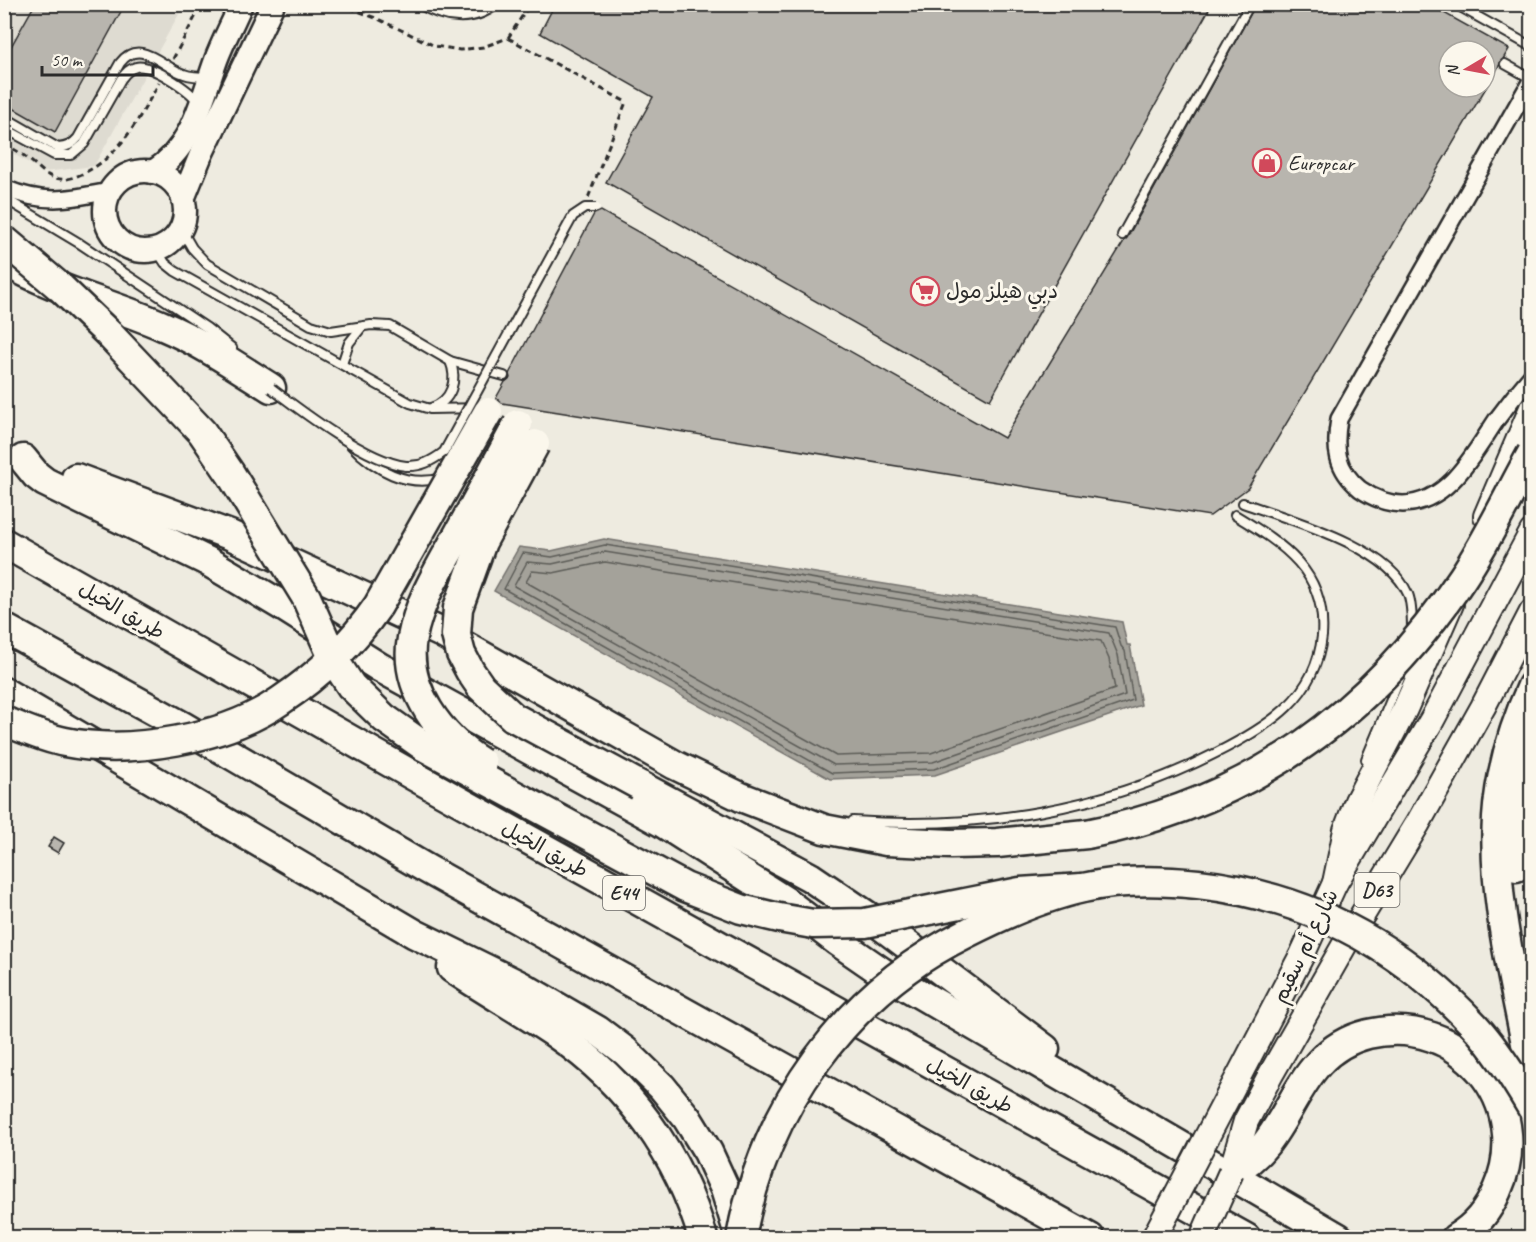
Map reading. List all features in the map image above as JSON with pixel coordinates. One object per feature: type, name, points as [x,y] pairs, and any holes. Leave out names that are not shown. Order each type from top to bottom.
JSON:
[{"type":"highway","points":[[4,240],[61,288],[109,334],[202,432],[230,473],[306,597],[334,660],[351,686],[395,728],[424,747],[703,896],[741,909],[813,924],[865,923],[1020,892],[1154,880],[1212,885],[1272,897],[1331,919],[1398,959],[1442,994],[1489,1043],[1532,1108]]},
{"type":"highway","points":[[4,261],[45,281],[162,325],[199,342],[271,388]]},
{"type":"highway","points":[[4,721],[64,742],[107,747],[150,745],[193,737],[240,722],[279,703],[339,655],[360,632],[378,606],[487,418]]},
{"type":"highway","points":[[572,825],[532,794],[475,759],[449,738],[429,711],[417,684],[414,670],[412,640],[423,603],[526,434],[475,560],[456,617],[456,635],[461,654],[481,687],[513,717],[783,862],[878,923],[1015,1027],[1118,1100],[1149,1128]]},
{"type":"highway","points":[[14,455],[230,535],[441,632],[675,765],[733,794],[791,817],[824,829],[866,838],[929,843],[997,843],[1087,834],[1149,820],[1209,798],[1283,758],[1342,715],[1402,657],[1448,600],[1481,548],[1532,453]]},
{"type":"highway","points":[[14,455],[45,482],[207,561],[281,604],[379,667],[663,823],[769,890],[882,972],[1339,1238]]},
{"type":"highway","name":"طريق الخيل","points":[[4,543],[435,788],[1246,1238]]},
{"type":"highway","points":[[4,628],[184,727],[427,869],[1089,1238]]},
{"type":"highway","points":[[1530,1068],[1504,930],[1496,843],[1497,816],[1505,761],[1512,735],[1532,686]]},
{"type":"highway","points":[[4,692],[416,934],[521,986],[597,1030],[625,1051],[662,1087],[687,1118],[708,1152],[725,1189],[741,1238]]},
{"type":"highway","points":[[1530,1068],[1529,999],[1516,876],[1516,840],[1521,787],[1532,740]]},
{"type":"highway","points":[[741,1238],[758,1170],[778,1123],[806,1074],[847,1023],[886,985],[934,950],[1025,906],[1082,888]]},
{"type":"highway","points":[[416,934],[445,964],[557,1035],[613,1082],[637,1108],[674,1162],[686,1187],[703,1238]]},
{"type":"highway","points":[[1231,1172],[1258,1154],[1306,1078],[1331,1051],[1343,1043],[1371,1034],[1401,1032],[1427,1036],[1455,1049],[1478,1068],[1497,1094],[1507,1124],[1508,1156],[1499,1186],[1484,1214],[1473,1226],[1456,1238]]},
{"type":"main road","points":[[153,172],[164,165],[180,148],[200,109],[210,77],[241,4]]},
{"type":"main road","points":[[183,199],[200,157],[273,4]]},
{"type":"main road","points":[[136,172],[161,174],[175,184],[183,199],[184,214],[181,229],[174,238],[156,249],[142,251],[130,248],[118,241],[105,217],[110,191],[115,184],[136,172]]},
{"type":"main road","points":[[1335,883],[1346,830],[1357,801],[1405,710],[1436,643],[1519,434],[1532,408]]},
{"type":"main road","name":"شارع أم سقيم","points":[[1154,1238],[1303,953],[1335,883],[1432,720],[1532,532]]},
{"type":"main road","name":"شارع أم سقيم","points":[[1202,1238],[1231,1172],[1246,1121],[1349,937],[1429,804],[1532,612]]},
{"type":"street","points":[[1532,79],[1339,419],[1335,441],[1340,463],[1353,482],[1371,496],[1392,504],[1414,504],[1435,496],[1452,481],[1532,375]]},
{"type":"street","points":[[4,188],[30,197],[55,200],[110,191]]},
{"type":"lane","points":[[419,4],[434,14],[464,18],[478,15],[497,4]]},
{"type":"lane","points":[[1122,235],[1250,4]]},
{"type":"lane","points":[[1455,4],[1532,46]]},
{"type":"lane","points":[[4,117],[58,148],[66,147],[78,138],[126,56],[133,52],[142,52],[185,74],[210,77]]},
{"type":"lane","points":[[1505,64],[1532,79]]},
{"type":"lane","points":[[4,128],[54,155],[71,155],[84,144],[127,71],[135,67],[145,67],[191,93],[200,105],[200,109]]},
{"type":"lane","points":[[4,198],[79,243],[207,328],[271,388],[348,442],[375,466],[405,479],[419,481],[446,476],[459,470],[470,460],[487,418],[430,409],[410,403],[176,271],[165,263],[156,249]]},
{"type":"lane","points":[[348,442],[381,458],[406,466],[420,465],[444,452],[573,216],[585,208],[596,208]]},
{"type":"lane","points":[[181,229],[192,248],[207,264],[311,325],[331,331],[371,325],[390,326],[450,361],[504,376]]},
{"type":"lane","points":[[342,364],[349,343],[362,327]]},
{"type":"lane","points":[[430,409],[443,402],[451,390],[454,375],[450,361]]},
{"type":"lane","points":[[1243,503],[1331,535],[1364,551],[1391,570],[1408,594],[1412,621],[1410,648],[1400,681],[1364,766],[1357,801]]},
{"type":"lane","points":[[845,820],[941,824],[1010,817],[1068,807],[1125,792],[1154,781],[1212,755],[1266,725],[1290,705],[1309,680],[1321,645],[1321,611],[1313,583],[1300,563],[1262,532],[1235,515]]},
{"type":"lane","points":[[791,817],[828,820]]},
{"type":"path","points":[[168,66],[202,4]]},
{"type":"path","points":[[339,4],[378,19],[435,46],[460,50],[508,38],[530,4]]},
{"type":"path","points":[[508,38],[626,102],[585,208]]},
{"type":"path","points":[[4,144],[54,178],[72,178],[89,171],[118,148],[130,134],[163,76]]},
{"type":"shaded area","points":[[5,5],[184,5],[94,166],[44,172],[5,149]]},
{"type":"water","points":[[604,539],[1122,622],[1127,645],[1130,645],[1141,705],[935,775],[830,779],[494,591],[519,547],[551,551]]},
{"type":"building","points":[[35,4],[125,4],[55,132],[4,103],[4,59]]},
{"type":"building","name":"دبي هيلز مول","points":[[555,4],[1212,4],[990,400],[606,182],[653,97],[540,33]]},
{"type":"building","points":[[1256,4],[1428,4],[1491,39],[1437,39],[1437,99],[1479,99],[1248,488],[1210,516],[502,403],[496,398],[505,382],[510,378],[509,374],[594,214],[601,211],[1004,438],[1124,241]]},
{"type":"building","points":[[1497,42],[1509,49],[1497,69]]},
{"type":"building","points":[[54,837],[64,843],[58,853],[48,847]]},
{"type":"place","name":"Europcar","points":[[1267,163]]},
{"type":"place","name":"دبي هيلز مول","points":[[925,291]]}]
